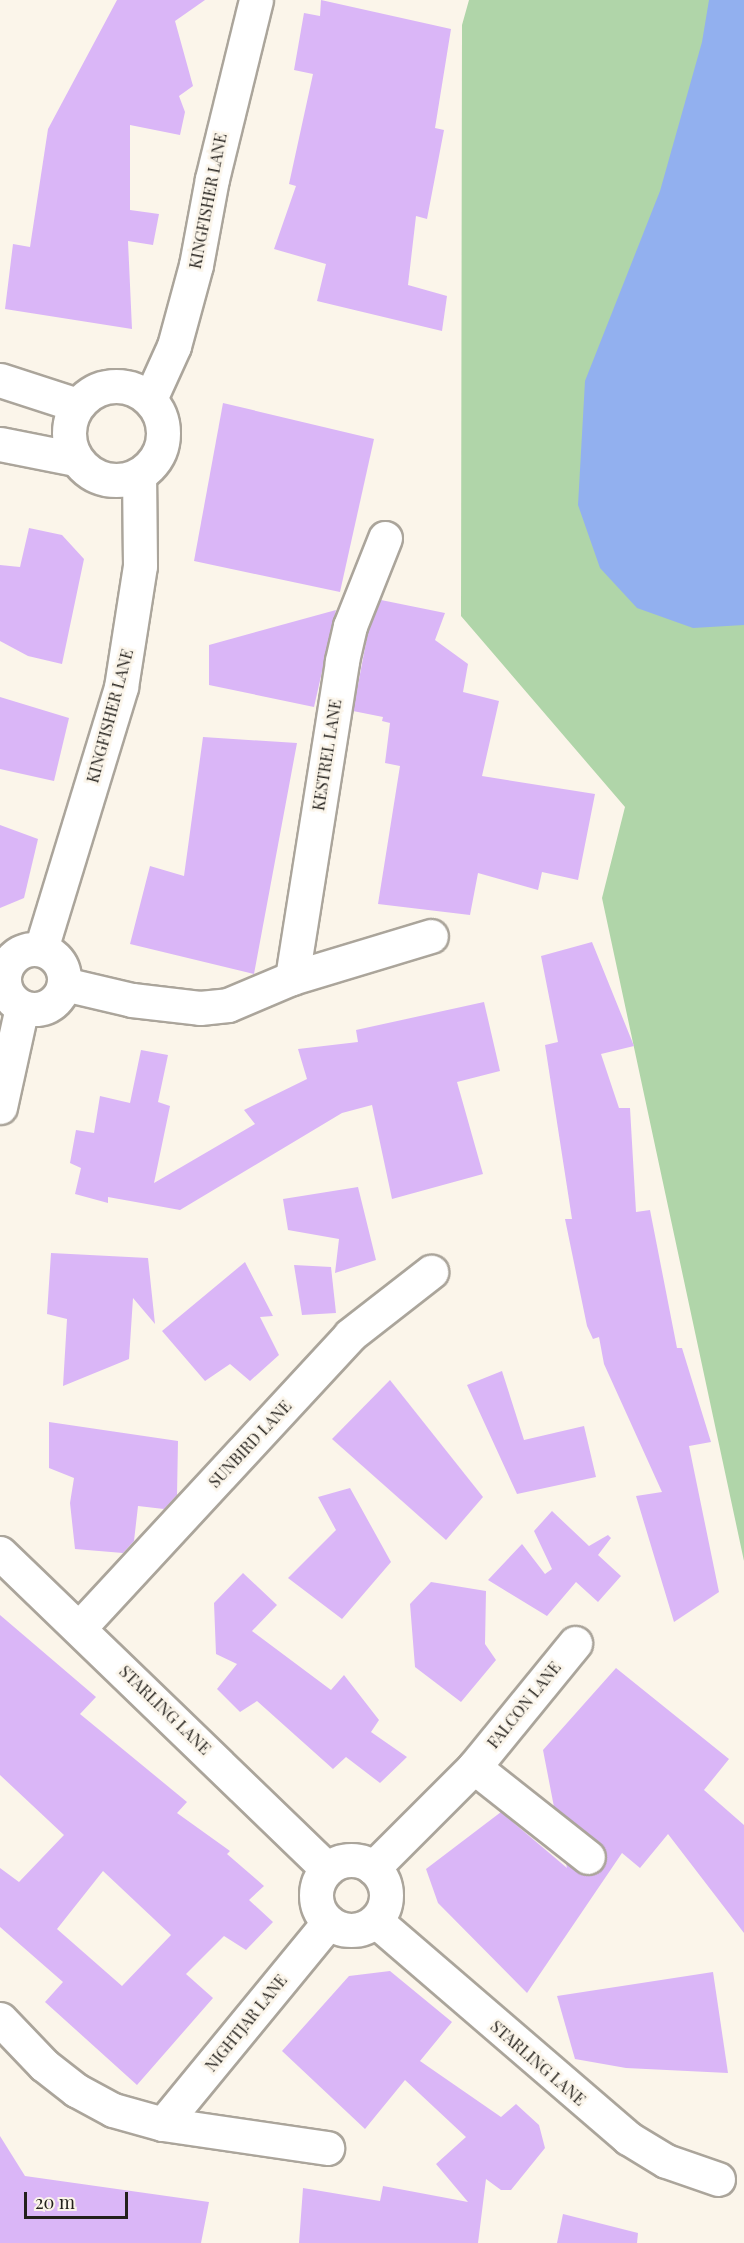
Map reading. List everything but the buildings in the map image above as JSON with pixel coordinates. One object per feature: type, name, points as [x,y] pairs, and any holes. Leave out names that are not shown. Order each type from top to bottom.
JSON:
[{"type":"street","name":"KINGFISHER LANE","points":[[150,399],[174,346],[196,265],[214,168],[256,0]]},
{"type":"street","points":[[0,380],[77,405]]},
{"type":"street","points":[[121,386],[150,399],[164,427],[164,441],[151,467],[139,476],[122,481],[104,480],[88,472],[76,459],[69,441],[69,422],[77,405],[104,387],[121,386]]},
{"type":"street","points":[[0,444],[76,459]]},
{"type":"street","name":"KINGFISHER LANE","points":[[41,949],[126,665],[140,566],[139,476]]},
{"type":"street","name":"KESTREL LANE","points":[[292,978],[342,662],[351,626],[385,538]]},
{"type":"street","points":[[64,984],[132,1000],[200,1008],[228,1005],[292,978],[431,936]]},
{"type":"street","points":[[41,949],[54,956],[63,969],[64,984],[59,997],[49,1006],[36,1010],[22,1007],[11,1000],[2,974],[17,954],[41,949]]},
{"type":"street","points":[[0,1107],[22,1007]]},
{"type":"street","name":"SUNBIRD LANE","points":[[80,1627],[350,1335],[431,1272]]},
{"type":"street","name":"STARLING LANE","points":[[0,1553],[80,1627],[327,1869]]},
{"type":"street","name":"FALCON LANE","points":[[373,1868],[474,1767],[575,1643]]},
{"type":"street","points":[[474,1767],[588,1857]]},
{"type":"street","points":[[355,1860],[373,1868],[386,1888],[385,1905],[376,1921],[358,1930],[347,1930],[328,1922],[316,1902],[320,1878],[327,1869],[355,1860]]},
{"type":"street","name":"STARLING LANE","points":[[376,1921],[628,2138],[666,2160],[717,2179]]},
{"type":"street","name":"NIGHTJAR LANE","points":[[163,2124],[328,1922]]},
{"type":"street","points":[[0,2019],[44,2065],[76,2090],[113,2110],[163,2124],[327,2148]]},
{"type":"green space","points":[[469,0],[744,0],[744,1561],[602,898],[625,807],[461,616],[462,25]]},
{"type":"water","points":[[709,0],[744,0],[744,625],[693,628],[637,608],[600,568],[578,505],[585,381],[660,191],[702,42]]}]
